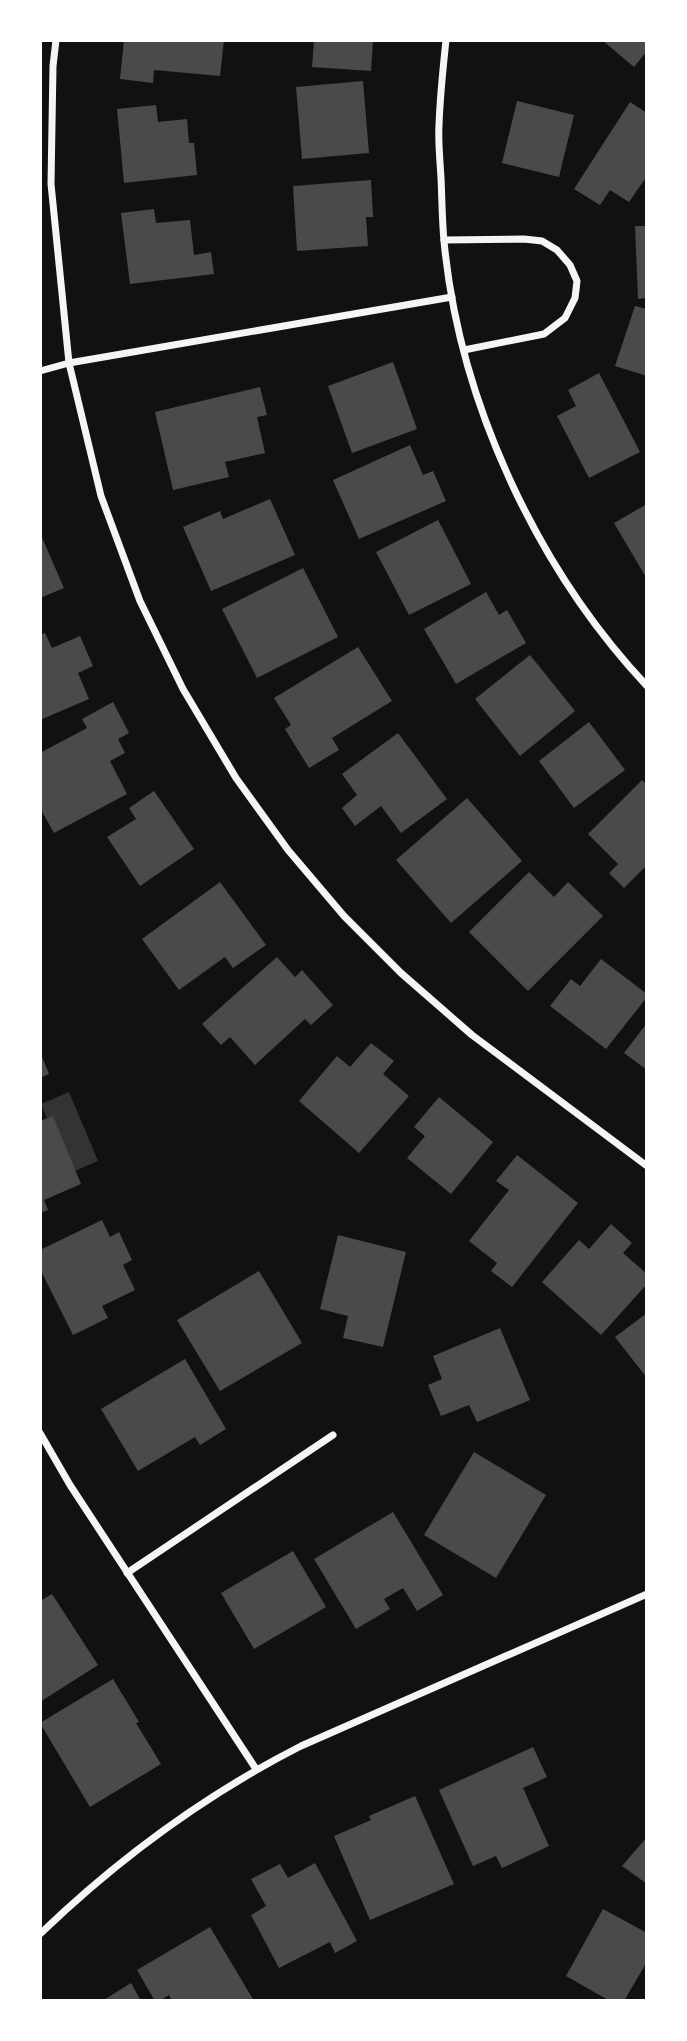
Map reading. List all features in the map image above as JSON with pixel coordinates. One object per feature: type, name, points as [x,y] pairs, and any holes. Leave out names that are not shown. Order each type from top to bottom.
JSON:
[{"type":"street","points":[[56,40],[51,184],[69,363],[101,496],[141,601],[183,689],[236,778],[288,850],[344,916],[401,973],[472,1035],[647,1166]]},
{"type":"street","points":[[446,40],[439,126],[444,240],[452,297],[478,398],[504,465],[538,536],[616,653],[647,686]]},
{"type":"street","points":[[444,240],[542,241],[557,250],[570,265],[576,281],[575,299],[565,318],[544,334],[464,351]]},
{"type":"street","points":[[40,371],[69,363],[452,297]]},
{"type":"street","points":[[40,1433],[70,1485],[256,1769]]},
{"type":"street","points":[[127,1573],[334,1435]]},
{"type":"street","points":[[40,1934],[74,1902],[143,1846],[256,1769],[301,1746],[647,1594]]},
{"type":"shaded area","points":[[69,1092],[98,1161],[70,1173],[41,1104]]},
{"type":"building","points":[[124,40],[224,40],[220,76],[154,70],[153,83],[120,79]]},
{"type":"building","points":[[314,40],[373,40],[371,71],[312,67]]},
{"type":"building","points":[[602,40],[647,40],[647,51],[634,67]]},
{"type":"building","points":[[363,81],[369,153],[302,159],[296,87]]},
{"type":"building","points":[[517,101],[574,115],[559,177],[502,163]]},
{"type":"building","points":[[630,102],[647,113],[647,176],[629,202],[610,190],[600,205],[574,189]]},
{"type":"building","points":[[156,105],[158,122],[187,119],[189,143],[194,143],[197,175],[124,183],[117,109]]},
{"type":"building","points":[[371,180],[373,217],[366,217],[368,246],[297,251],[293,186]]},
{"type":"building","points":[[154,209],[156,223],[190,220],[194,255],[211,252],[214,274],[130,284],[121,213]]},
{"type":"building","points":[[635,226],[647,226],[647,298],[638,299]]},
{"type":"building","points":[[635,306],[647,309],[647,376],[615,366]]},
{"type":"building","points":[[393,362],[417,429],[352,453],[328,386]]},
{"type":"building","points":[[599,373],[640,452],[589,478],[557,416],[576,406],[568,390]]},
{"type":"building","points":[[260,387],[267,415],[257,417],[265,453],[225,462],[229,477],[173,490],[155,412]]},
{"type":"building","points":[[410,445],[423,475],[433,471],[446,501],[359,539],[333,480]]},
{"type":"building","points":[[270,499],[295,555],[211,591],[183,527],[220,511],[223,519]]},
{"type":"building","points":[[647,504],[647,579],[614,523]]},
{"type":"building","points":[[438,520],[471,584],[409,615],[376,552]]},
{"type":"building","points":[[40,533],[64,588],[40,598]]},
{"type":"building","points":[[303,568],[338,637],[257,678],[222,609]]},
{"type":"building","points":[[486,592],[499,615],[507,610],[526,643],[456,684],[424,629]]},
{"type":"building","points":[[45,633],[52,648],[80,636],[93,666],[78,673],[89,699],[40,720],[40,635]]},
{"type":"building","points":[[358,647],[392,701],[332,738],[339,750],[309,768],[285,729],[291,725],[274,698]]},
{"type":"building","points":[[530,655],[575,711],[520,756],[475,699]]},
{"type":"building","points":[[113,702],[129,733],[118,739],[125,753],[110,761],[127,794],[54,833],[40,808],[40,753],[87,728],[82,719]]},
{"type":"building","points":[[589,722],[625,770],[574,808],[539,761]]},
{"type":"building","points":[[398,733],[447,799],[401,833],[381,806],[355,826],[342,808],[357,795],[342,774]]},
{"type":"building","points":[[642,780],[647,785],[647,865],[624,888],[609,873],[618,864],[588,834]]},
{"type":"building","points":[[154,791],[194,849],[140,886],[107,837],[136,819],[129,808]]},
{"type":"building","points":[[467,798],[522,861],[451,923],[396,860]]},
{"type":"building","points":[[529,872],[554,897],[568,882],[603,916],[528,991],[469,932]]},
{"type":"building","points":[[220,882],[266,945],[233,968],[225,957],[179,990],[142,939]]},
{"type":"building","points":[[277,957],[295,977],[302,970],[333,1005],[311,1025],[305,1019],[255,1065],[230,1037],[221,1045],[202,1024]]},
{"type":"building","points":[[601,959],[647,994],[606,1049],[550,1006],[571,979],[580,986]]},
{"type":"building","points":[[647,1023],[647,1070],[624,1053]]},
{"type":"building","points":[[371,1043],[394,1061],[383,1074],[409,1096],[359,1153],[299,1101],[337,1056],[350,1067]]},
{"type":"building","points":[[40,1052],[49,1074],[40,1078]]},
{"type":"building","points":[[439,1097],[493,1142],[451,1194],[407,1158],[425,1136],[414,1127]]},
{"type":"building","points":[[53,1116],[81,1184],[44,1200],[48,1210],[40,1213],[40,1121]]},
{"type":"building","points":[[517,1155],[578,1203],[512,1287],[491,1271],[497,1263],[469,1241],[509,1190],[496,1181]]},
{"type":"building","points":[[102,1220],[110,1237],[119,1232],[132,1260],[123,1265],[135,1290],[102,1306],[108,1318],[73,1335],[40,1269],[40,1250]]},
{"type":"building","points":[[611,1224],[632,1243],[623,1253],[647,1274],[647,1284],[601,1335],[542,1282],[579,1240],[589,1249]]},
{"type":"building","points":[[338,1235],[406,1252],[383,1347],[343,1338],[348,1316],[320,1309]]},
{"type":"building","points":[[259,1271],[302,1343],[220,1391],[177,1320]]},
{"type":"building","points":[[647,1313],[647,1378],[615,1337]]},
{"type":"building","points":[[500,1328],[530,1400],[477,1422],[469,1405],[441,1416],[428,1385],[442,1379],[433,1356]]},
{"type":"building","points":[[185,1359],[226,1429],[200,1445],[195,1437],[138,1471],[101,1409]]},
{"type":"building","points":[[474,1452],[546,1495],[496,1578],[424,1535]]},
{"type":"building","points":[[393,1512],[443,1595],[417,1611],[403,1588],[384,1599],[390,1609],[356,1629],[314,1559]]},
{"type":"building","points":[[293,1551],[326,1607],[254,1649],[221,1593]]},
{"type":"building","points":[[52,1594],[98,1665],[40,1702],[40,1601]]},
{"type":"building","points":[[113,1679],[161,1764],[90,1807],[40,1723]]},
{"type":"building","points":[[533,1747],[547,1777],[523,1788],[549,1846],[502,1868],[496,1856],[473,1866],[439,1790]]},
{"type":"building","points":[[415,1796],[454,1884],[370,1920],[334,1836],[371,1820],[369,1816]]},
{"type":"building","points":[[647,1837],[647,1884],[622,1866]]},
{"type":"building","points":[[315,1863],[357,1941],[335,1953],[330,1942],[279,1968],[251,1915],[266,1906],[251,1879],[280,1864],[288,1878]]},
{"type":"building","points":[[603,1909],[647,1933],[647,1966],[645,1965],[624,2001],[610,2001],[566,1976]]},
{"type":"building","points":[[210,1927],[254,2001],[172,2001],[169,1995],[155,2001],[137,1970]]},
{"type":"building","points":[[131,1983],[141,2001],[102,2001]]}]
